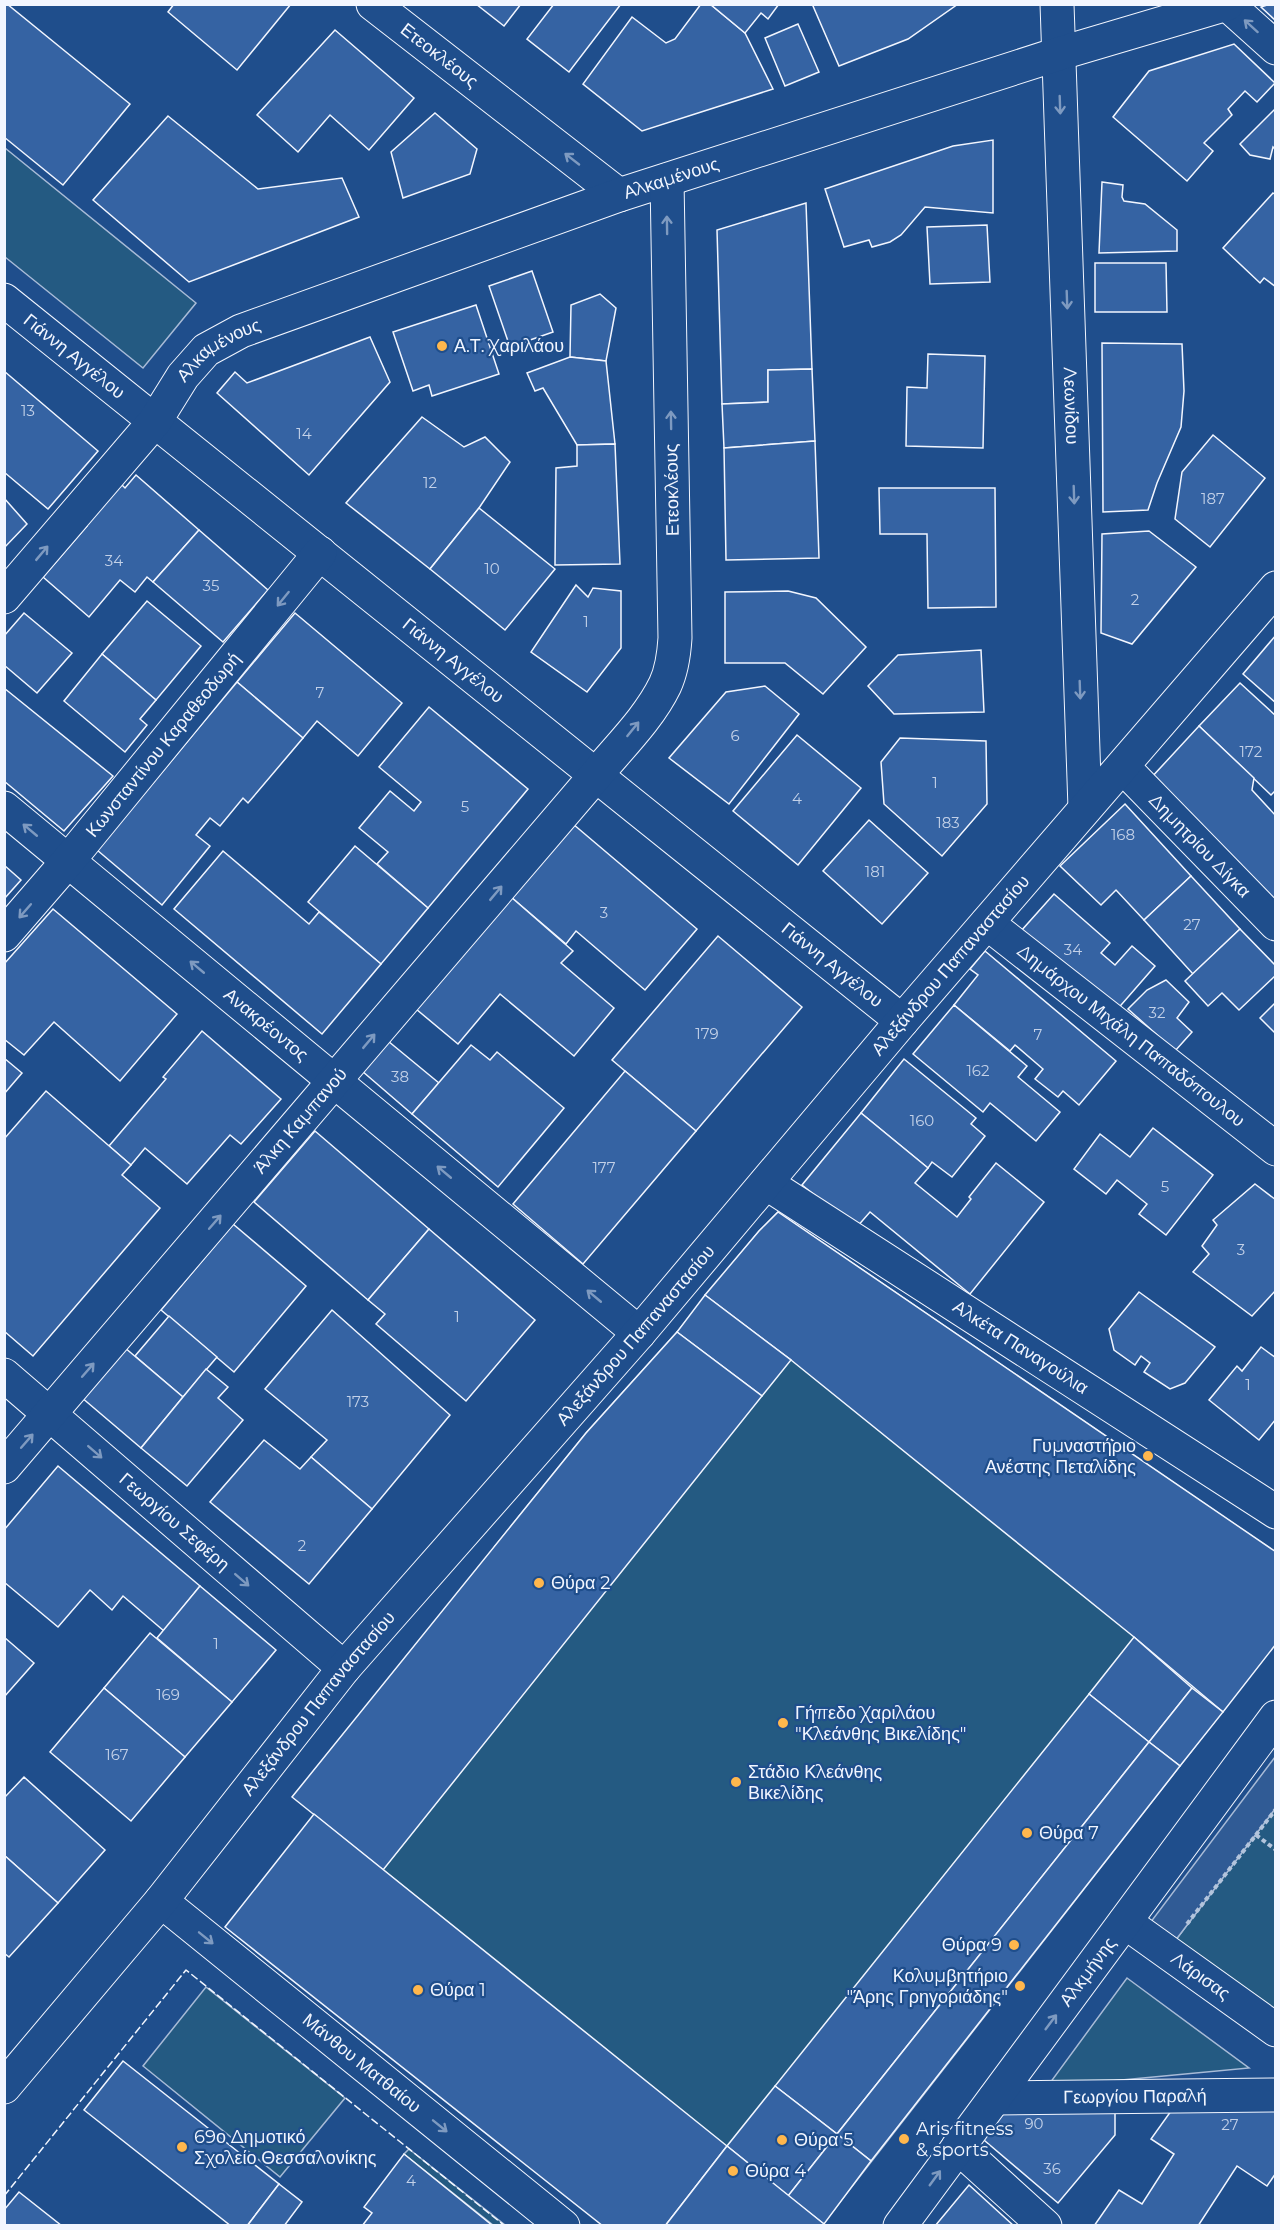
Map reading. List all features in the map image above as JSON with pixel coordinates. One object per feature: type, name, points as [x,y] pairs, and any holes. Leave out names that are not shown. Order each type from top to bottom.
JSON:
[{"type":"street","name":"Λεωνίδου","points":[[1057,4],[1084,808]]},
{"type":"street","name":"Αλκαμένους","points":[[4,597],[155,421],[183,376],[206,350],[242,331],[619,195],[1058,54],[1227,4]]},
{"type":"street","points":[[1227,4],[1275,48]]},
{"type":"street","name":"Ετεοκλέους","points":[[381,7],[619,195]]},
{"type":"street","name":"Ετεοκλέους","points":[[596,775],[655,703],[666,683],[673,661],[675,638],[667,180]]},
{"type":"street","name":"Γιάννη Αγγέλου","points":[[4,300],[902,1021]]},
{"type":"street","name":"Κωνσταντίνου Καραθεοδωρή","points":[[4,935],[68,861],[320,554]]},
{"type":"street","name":"Αλεξάνδρου Παπαναστασίου","points":[[4,2087],[161,1901],[344,1668],[639,1334],[902,1021],[1275,588]]},
{"type":"street","name":"Δημητρίου Δίγκα","points":[[1123,766],[1275,924]]},
{"type":"street","name":"Άλκη Καμπανού","points":[[4,1467],[596,775]]},
{"type":"street","name":"Ανακρέοντος","points":[[4,808],[639,1334]]},
{"type":"street","name":"Δημάρχου Μιχάλη Παπαδόπουλου","points":[[987,923],[1275,1149]]},
{"type":"street","name":"Αλκέτα Παναγούλια","points":[[766,1183],[1275,1512]]},
{"type":"street","name":"Γεωργίου Σεφέρη","points":[[4,1375],[344,1668]]},
{"type":"street","name":"Αλκμήνης","points":[[900,2226],[1275,1717]]},
{"type":"street","name":"Μάνθου Ματθαίου","points":[[161,1901],[563,2226]]},
{"type":"street","name":"Λάρισας","points":[[1125,1922],[1275,2030]]},
{"type":"street","name":"Γεωργίου Παραλή","points":[[995,2098],[1275,2095]]},
{"type":"street","points":[[958,2147],[1045,2226]]},
{"type":"path","points":[[1167,1951],[1275,1809]]},
{"type":"path","points":[[1256,1835],[1275,1850]]},
{"type":"shaded area","points":[[5,148],[196,303],[143,368],[5,257]]},
{"type":"shaded area","name":"Γήπεδο Χαριλάου \"Κλεάνθης Βικελίδης\"","points":[[778,1212],[1275,1552],[1275,1644],[822,2225],[314,1814],[495,1546],[586,1433],[677,1332],[759,1231]]},
{"type":"shaded area","points":[[1275,1757],[1275,1809],[1175,1941],[1150,1923]]},
{"type":"shaded area","points":[[1275,1809],[1275,2013],[1175,1941]]},
{"type":"shaded area","points":[[1127,1978],[1249,2068],[1047,2087]]},
{"type":"shaded area","points":[[206,1987],[345,2098],[280,2177],[143,2066]]},
{"type":"shaded area","points":[[409,2149],[505,2225],[493,2225],[404,2154]]},
{"type":"building","points":[[4,4],[7,4],[130,104],[63,185],[4,137]]},
{"type":"building","points":[[174,4],[291,4],[237,70],[168,12]]},
{"type":"building","points":[[476,4],[521,4],[504,26]]},
{"type":"building","points":[[554,4],[621,4],[569,72],[527,39]]},
{"type":"building","points":[[701,4],[710,4],[745,33],[773,89],[642,131],[583,84],[632,17],[666,43],[675,39]]},
{"type":"building","points":[[710,4],[779,4],[768,19],[761,13],[745,33]]},
{"type":"building","points":[[816,4],[958,4],[908,39],[839,66],[813,6]]},
{"type":"building","points":[[1276,4],[1276,21],[1261,7]]},
{"type":"building","points":[[798,24],[819,72],[785,86],[765,38]]},
{"type":"building","points":[[335,30],[414,98],[369,150],[330,115],[298,152],[257,115]]},
{"type":"building","points":[[1234,44],[1275,83],[1257,102],[1245,91],[1228,109],[1232,115],[1204,143],[1213,151],[1187,181],[1113,117],[1149,71]]},
{"type":"building","points":[[1276,108],[1276,150],[1273,147],[1270,159],[1250,155],[1240,144]]},
{"type":"building","points":[[435,113],[477,149],[470,174],[403,198],[391,152]]},
{"type":"building","points":[[168,116],[258,189],[342,178],[359,217],[189,282],[93,200]]},
{"type":"building","points":[[993,140],[993,213],[925,207],[901,235],[890,242],[872,247],[869,240],[844,247],[825,189],[953,146]]},
{"type":"building","points":[[1102,182],[1123,185],[1124,201],[1145,204],[1177,230],[1177,251],[1099,253]]},
{"type":"building","points":[[1273,193],[1276,195],[1276,287],[1264,278],[1260,283],[1223,248]]},
{"type":"building","points":[[806,203],[812,369],[768,370],[768,402],[722,404],[717,230]]},
{"type":"building","points":[[987,225],[990,282],[930,284],[927,227]]},
{"type":"building","points":[[1095,263],[1166,263],[1167,312],[1095,312]]},
{"type":"building","points":[[532,271],[553,332],[510,347],[489,286]]},
{"type":"building","points":[[600,294],[616,308],[606,361],[570,357],[571,305]]},
{"type":"building","points":[[476,305],[499,374],[432,396],[429,385],[413,391],[393,332]]},
{"type":"building","points":[[370,337],[390,382],[309,475],[217,393],[235,372],[247,383]]},
{"type":"building","points":[[1102,343],[1182,344],[1184,391],[1181,427],[1148,510],[1103,512]]},
{"type":"building","points":[[928,354],[985,356],[983,448],[906,446],[907,387],[927,388]]},
{"type":"building","points":[[570,357],[606,361],[615,444],[577,445],[543,388],[535,391],[527,373]]},
{"type":"building","points":[[812,369],[815,441],[724,448],[722,404],[768,402],[768,370]]},
{"type":"building","points":[[4,371],[98,451],[48,509],[4,472]]},
{"type":"building","points":[[422,417],[464,447],[485,437],[510,462],[479,508],[430,569],[346,503]]},
{"type":"building","points":[[1213,435],[1265,478],[1210,547],[1175,519],[1182,472]]},
{"type":"building","points":[[815,441],[819,558],[726,560],[724,448]]},
{"type":"building","points":[[615,444],[620,564],[555,565],[556,468],[577,466],[577,445]]},
{"type":"building","points":[[136,475],[199,530],[153,582],[147,577],[135,592],[120,580],[89,617],[43,577],[87,526],[83,522],[118,481],[125,488]]},
{"type":"building","points":[[879,488],[995,488],[996,607],[928,608],[927,534],[880,534]]},
{"type":"building","points":[[4,498],[27,524],[4,548]]},
{"type":"building","points":[[479,508],[555,569],[505,630],[430,569]]},
{"type":"building","points":[[199,530],[268,590],[223,642],[153,582]]},
{"type":"building","points":[[1149,531],[1196,567],[1132,644],[1101,633],[1102,534]]},
{"type":"building","points":[[576,585],[588,597],[593,588],[621,591],[621,648],[587,692],[531,652]]},
{"type":"building","points":[[788,591],[816,598],[866,647],[823,694],[785,663],[725,663],[725,592]]},
{"type":"building","points":[[147,601],[201,646],[156,700],[102,654]]},
{"type":"building","points":[[24,613],[72,653],[37,693],[4,665],[4,636]]},
{"type":"building","points":[[295,613],[402,703],[358,756],[317,721],[303,738],[237,682]]},
{"type":"building","points":[[1276,635],[1276,703],[1243,674]]},
{"type":"building","points":[[981,650],[984,712],[894,714],[868,686],[898,655]]},
{"type":"building","points":[[102,654],[156,700],[140,719],[147,725],[125,752],[64,701]]},
{"type":"building","points":[[237,682],[303,738],[248,803],[243,798],[220,826],[210,818],[196,835],[210,846],[162,905],[97,850]]},
{"type":"building","points":[[1240,683],[1276,716],[1276,790],[1271,795],[1199,726]]},
{"type":"building","points":[[765,686],[799,714],[729,804],[669,758],[726,692]]},
{"type":"building","points":[[4,688],[113,776],[64,831],[4,781]]},
{"type":"building","points":[[429,707],[528,789],[428,908],[377,864],[388,852],[359,828],[390,791],[414,811],[421,802],[379,767]]},
{"type":"building","points":[[1199,726],[1254,778],[1252,790],[1276,816],[1276,902],[1150,779]]},
{"type":"building","points":[[797,735],[861,788],[798,865],[733,811]]},
{"type":"building","points":[[900,738],[986,741],[987,804],[942,856],[884,804],[881,762]]},
{"type":"building","points":[[1125,804],[1191,876],[1144,920],[1116,890],[1101,905],[1060,866]]},
{"type":"building","points":[[869,820],[928,873],[882,924],[823,871]]},
{"type":"building","points":[[573,824],[697,929],[645,990],[576,931],[566,944],[511,897]]},
{"type":"building","points":[[355,846],[428,908],[381,964],[308,902]]},
{"type":"building","points":[[223,851],[309,924],[319,912],[381,964],[322,1034],[174,909]]},
{"type":"building","points":[[4,865],[21,880],[4,899]]},
{"type":"building","points":[[1191,876],[1240,929],[1193,974],[1144,920]]},
{"type":"building","points":[[1054,894],[1110,943],[1101,953],[1115,965],[1132,946],[1155,966],[1115,1012],[1021,931]]},
{"type":"building","points":[[511,897],[573,951],[561,963],[614,1008],[574,1056],[500,994],[458,1044],[416,1009]]},
{"type":"building","points":[[53,909],[177,1014],[120,1081],[54,1022],[24,1055],[4,1039],[4,964]]},
{"type":"building","points":[[1240,929],[1276,966],[1276,975],[1239,1010],[1222,993],[1208,1006],[1185,981]]},
{"type":"building","points":[[718,936],[802,1007],[696,1131],[612,1060]]},
{"type":"building","points":[[985,951],[1116,1061],[1079,1105],[1063,1091],[1058,1097],[1035,1079],[1043,1069],[1015,1045],[1010,1051],[954,1005],[978,975],[970,969]]},
{"type":"building","points":[[1166,980],[1189,1002],[1177,1018],[1192,1032],[1175,1051],[1128,1009],[1147,990]]},
{"type":"building","points":[[1276,1002],[1276,1034],[1260,1018]]},
{"type":"building","points":[[954,1005],[1027,1066],[1018,1077],[1060,1112],[1036,1141],[990,1103],[983,1112],[913,1054]]},
{"type":"building","points":[[202,1031],[281,1099],[241,1144],[230,1135],[187,1184],[145,1148],[131,1165],[109,1146],[166,1079],[163,1077]]},
{"type":"building","points":[[388,1041],[439,1083],[412,1114],[362,1071]]},
{"type":"building","points":[[471,1045],[490,1060],[497,1052],[564,1108],[498,1187],[412,1114]]},
{"type":"building","points":[[4,1058],[22,1073],[4,1094]]},
{"type":"building","points":[[904,1059],[976,1118],[971,1124],[985,1136],[952,1177],[932,1162],[928,1168],[861,1113]]},
{"type":"building","points":[[625,1071],[696,1131],[583,1264],[513,1204]]},
{"type":"building","points":[[46,1091],[131,1165],[122,1175],[160,1208],[33,1356],[4,1331],[4,1139]]},
{"type":"building","points":[[861,1113],[928,1168],[915,1183],[957,1217],[971,1199],[969,1197],[996,1163],[1044,1202],[970,1294],[870,1212],[856,1228],[802,1185]]},
{"type":"building","points":[[1153,1128],[1213,1175],[1166,1235],[1139,1214],[1147,1204],[1117,1180],[1106,1194],[1074,1169],[1100,1134],[1130,1157]]},
{"type":"building","points":[[315,1131],[429,1229],[368,1300],[254,1202]]},
{"type":"building","points":[[1255,1184],[1276,1200],[1276,1290],[1252,1316],[1193,1272],[1209,1254],[1202,1246],[1217,1225],[1213,1220]]},
{"type":"building","points":[[778,1212],[1276,1552],[1276,1644],[1223,1712],[1134,1637],[791,1360],[705,1295]]},
{"type":"building","points":[[233,1224],[306,1286],[234,1372],[161,1310]]},
{"type":"building","points":[[429,1229],[535,1320],[466,1401],[376,1324],[385,1314],[368,1300]]},
{"type":"building","points":[[1139,1292],[1215,1347],[1185,1383],[1170,1389],[1144,1372],[1150,1363],[1141,1356],[1135,1365],[1114,1350],[1109,1329]]},
{"type":"building","points":[[705,1295],[791,1360],[762,1396],[677,1332]]},
{"type":"building","points":[[332,1310],[450,1415],[372,1509],[311,1457],[327,1440],[265,1389]]},
{"type":"building","points":[[169,1316],[217,1357],[183,1397],[135,1356]]},
{"type":"building","name":"Θύρα 2","points":[[677,1332],[762,1396],[383,1870],[292,1797],[586,1433]]},
{"type":"building","points":[[124,1347],[183,1397],[141,1448],[81,1397]]},
{"type":"building","points":[[1261,1347],[1276,1358],[1276,1419],[1259,1440],[1209,1400],[1237,1366],[1242,1371]]},
{"type":"building","points":[[206,1369],[228,1387],[218,1398],[243,1420],[187,1486],[141,1448]]},
{"type":"building","points":[[264,1440],[300,1469],[311,1457],[372,1509],[309,1584],[210,1502]]},
{"type":"building","points":[[58,1466],[200,1586],[164,1631],[123,1596],[112,1610],[90,1590],[58,1627],[4,1582],[4,1530]]},
{"type":"building","points":[[200,1586],[276,1650],[232,1702],[157,1638]]},
{"type":"building","points":[[150,1633],[232,1702],[185,1757],[104,1688]]},
{"type":"building","points":[[4,1637],[34,1663],[4,1697]]},
{"type":"building","points":[[1134,1637],[1192,1688],[1149,1742],[1089,1694]]},
{"type":"building","points":[[104,1688],[185,1757],[131,1821],[50,1752]]},
{"type":"building","points":[[1192,1688],[1223,1712],[1180,1766],[1149,1742]]},
{"type":"building","name":"Θύρα 7","points":[[1089,1694],[1149,1742],[837,2134],[775,2086]]},
{"type":"building","name":"Θύρα 9","points":[[1149,1742],[1180,1766],[871,2161],[837,2134]]},
{"type":"building","points":[[24,1777],[105,1850],[58,1903],[4,1855],[4,1798]]},
{"type":"building","name":"Θύρα 1","points":[[314,1814],[727,2146],[665,2226],[603,2226],[225,1927]]},
{"type":"building","points":[[4,1855],[58,1903],[9,1957],[4,1953]]},
{"type":"building","name":"69ο Δημοτικό Σχολείο Θεσσαλονίκης","points":[[123,2061],[279,2184],[247,2226],[231,2226],[84,2110]]},
{"type":"building","name":"Θύρα 5","points":[[775,2086],[837,2134],[788,2196],[727,2146]]},
{"type":"building","points":[[1115,2102],[1115,2135],[1058,2203],[978,2135],[1005,2104]]},
{"type":"building","points":[[1176,2104],[1276,2109],[1276,2173],[1267,2186],[1237,2166],[1198,2226],[1094,2226],[1119,2190],[1142,2204],[1174,2154],[1151,2139]]},
{"type":"building","points":[[837,2134],[871,2161],[824,2224],[788,2196]]},
{"type":"building","name":"Θύρα 4","points":[[727,2146],[824,2224],[822,2226],[665,2226]]},
{"type":"building","points":[[404,2154],[493,2226],[362,2226],[372,2213],[364,2207]]},
{"type":"building","name":"69ο Δημοτικό Σχολείο Θεσσαλονίκης","points":[[279,2184],[302,2202],[284,2226],[247,2226]]},
{"type":"building","points":[[969,2185],[1014,2226],[935,2226]]},
{"type":"building","points":[[19,2192],[62,2226],[4,2226],[4,2210]]},
{"type":"fence","points":[[4,2196],[186,1970],[505,2226]]},
{"type":"place","name":"Α.Τ. Χαριλάου","points":[[442,346]]},
{"type":"place","name":"Γυμναστήριο Ανέστης Πεταλίδης","points":[[1148,1456]]},
{"type":"place","name":"Θύρα 2","points":[[539,1583]]},
{"type":"place","name":"Γήπεδο Χαριλάου \"Κλεάνθης Βικελίδης\"","points":[[783,1723]]},
{"type":"place","name":"Στάδιο Κλεάνθης Βικελίδης","points":[[736,1782]]},
{"type":"place","name":"Θύρα 7","points":[[1027,1833]]},
{"type":"place","name":"Θύρα 9","points":[[1014,1945]]},
{"type":"place","name":"Κολυμβητήριο \"Άρης Γρηγοριάδης\"","points":[[1020,1986]]},
{"type":"place","name":"Θύρα 1","points":[[418,1990]]},
{"type":"place","name":"Aris fitness & sports","points":[[904,2139]]},
{"type":"place","name":"Θύρα 5","points":[[782,2140]]},
{"type":"place","name":"69ο Δημοτικό Σχολείο Θεσσαλονίκης","points":[[182,2147]]},
{"type":"place","name":"Θύρα 4","points":[[733,2171]]}]
